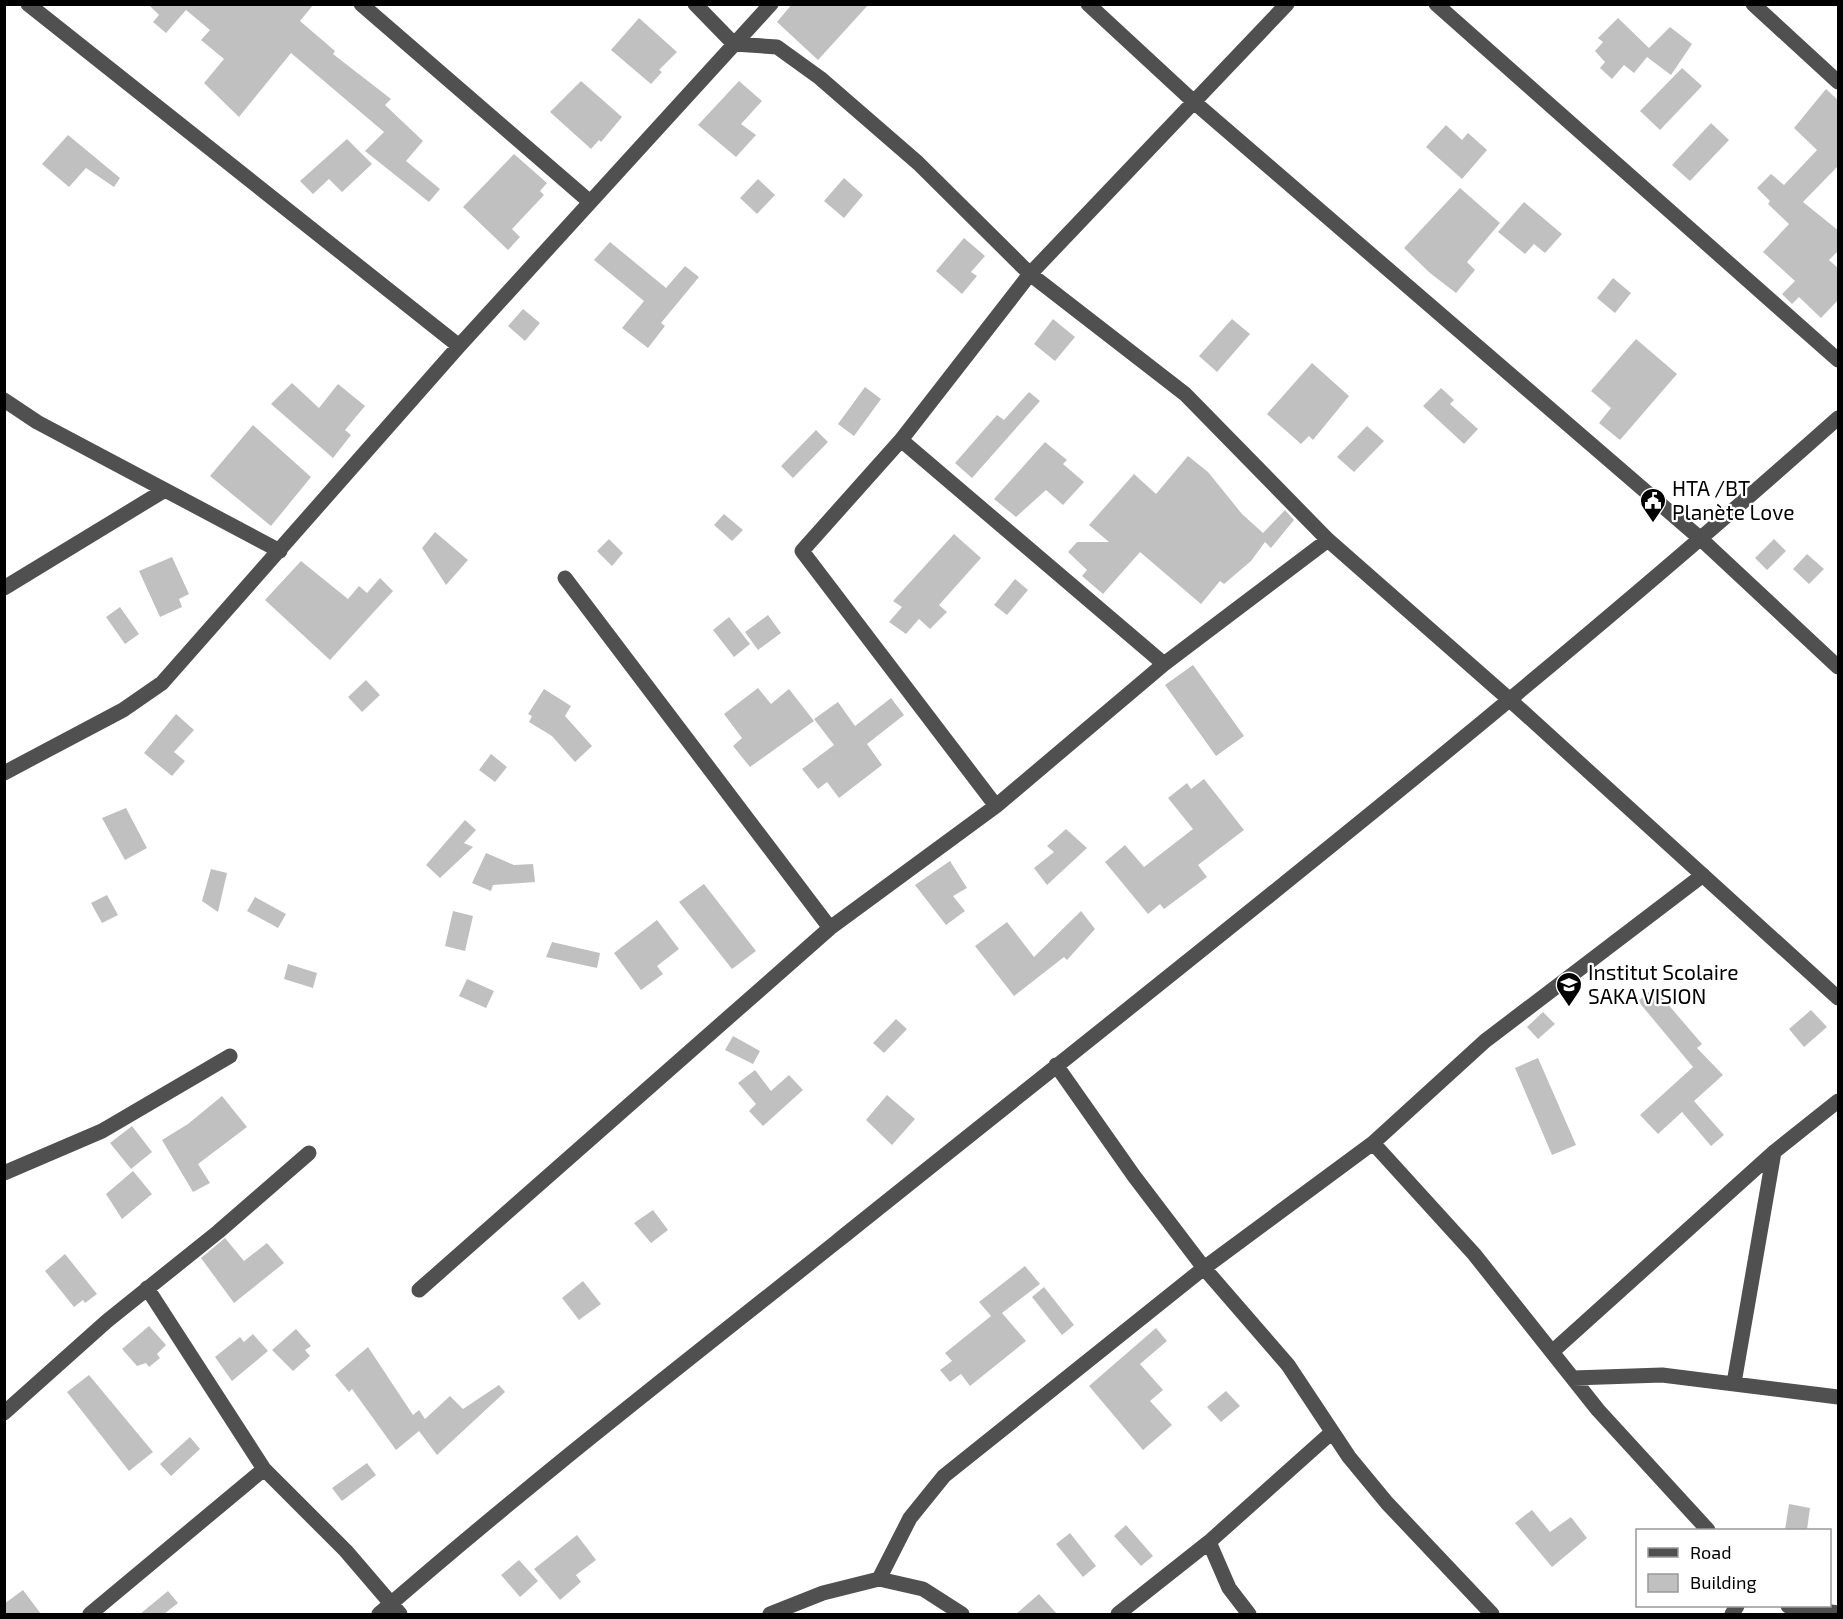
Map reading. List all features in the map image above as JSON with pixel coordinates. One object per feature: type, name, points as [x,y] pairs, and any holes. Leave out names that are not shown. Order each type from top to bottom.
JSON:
[{"type":"street","points":[[28,4],[459,346]]},
{"type":"street","points":[[361,4],[590,202]]},
{"type":"street","points":[[695,4],[734,44],[777,47],[820,78],[918,164],[1030,274],[1185,394],[1328,540],[1510,700],[1839,998]]},
{"type":"street","points":[[4,773],[123,710],[153,690],[280,551],[459,346],[771,4]]},
{"type":"street","points":[[1088,4],[1194,102],[1702,540],[1839,667]]},
{"type":"street","points":[[996,806],[802,551],[902,440],[1030,274],[1287,4]]},
{"type":"street","points":[[1436,4],[1839,360]]},
{"type":"street","points":[[1753,4],[1839,82]]},
{"type":"street","points":[[4,400],[37,422],[280,551]]},
{"type":"street","points":[[380,1614],[396,1609],[559,1463],[1510,700],[1702,540],[1839,418]]},
{"type":"street","points":[[902,440],[1164,664]]},
{"type":"street","points":[[4,588],[165,490]]},
{"type":"street","points":[[419,1290],[830,928],[996,806],[1164,664],[1328,540]]},
{"type":"street","points":[[565,578],[830,928]]},
{"type":"street","points":[[879,1578],[910,1518],[944,1476],[1204,1268],[1373,1143],[1485,1041],[1703,874]]},
{"type":"street","points":[[4,1173],[102,1131],[230,1056]]},
{"type":"street","points":[[1056,1065],[1134,1176],[1204,1268],[1288,1365],[1331,1433],[1387,1503],[1492,1614]]},
{"type":"street","points":[[1552,1352],[1774,1152],[1839,1101]]},
{"type":"street","points":[[1373,1143],[1474,1254],[1598,1410],[1707,1529]]},
{"type":"street","points":[[1734,1383],[1774,1152]]},
{"type":"street","points":[[4,1413],[147,1288],[218,1232],[309,1153]]},
{"type":"street","points":[[147,1288],[264,1469],[346,1551],[396,1609]]},
{"type":"street","points":[[1573,1378],[1645,1374],[1839,1397]]},
{"type":"street","points":[[1118,1614],[1209,1542],[1331,1433]]},
{"type":"street","points":[[90,1614],[264,1469]]},
{"type":"street","points":[[1209,1542],[1229,1588],[1249,1614]]},
{"type":"street","points":[[770,1614],[823,1593],[879,1578],[923,1589],[962,1614]]},
{"type":"street","points":[[1801,1607],[1839,1613]]},
{"type":"building","points":[[148,4],[314,4],[300,21],[335,51],[333,54],[391,99],[385,105],[423,141],[406,161],[440,189],[429,202],[365,151],[384,132],[291,53],[239,117],[204,83],[224,59],[201,40],[210,30],[186,10],[166,33],[153,22],[159,15]]},
{"type":"building","points":[[792,4],[869,4],[818,60],[777,22]]},
{"type":"building","points":[[639,18],[677,52],[659,70],[662,72],[651,84],[611,50]]},
{"type":"building","points":[[1618,18],[1649,48],[1670,27],[1692,44],[1671,75],[1647,57],[1634,73],[1624,65],[1612,79],[1600,68],[1605,62],[1595,51],[1603,42],[1598,38]]},
{"type":"building","points":[[1682,68],[1702,86],[1660,130],[1640,111]]},
{"type":"building","points":[[581,81],[622,117],[601,142],[599,140],[591,149],[550,112]]},
{"type":"building","points":[[739,81],[762,101],[741,124],[756,135],[736,157],[698,125]]},
{"type":"building","points":[[1826,89],[1839,101],[1839,165],[1803,202],[1839,231],[1839,250],[1829,260],[1839,269],[1839,299],[1821,318],[1799,297],[1792,304],[1782,294],[1795,281],[1763,252],[1789,224],[1768,204],[1770,201],[1757,188],[1771,174],[1784,185],[1817,150],[1794,128]]},
{"type":"building","points":[[1711,123],[1729,140],[1690,181],[1672,165]]},
{"type":"building","points":[[1446,125],[1462,140],[1468,133],[1487,150],[1462,179],[1426,147]]},
{"type":"building","points":[[68,135],[120,178],[114,187],[86,168],[69,187],[42,164]]},
{"type":"building","points":[[347,139],[372,164],[342,192],[329,179],[313,194],[300,181]]},
{"type":"building","points":[[514,154],[547,183],[540,191],[544,195],[512,229],[520,237],[508,250],[463,207]]},
{"type":"building","points":[[844,178],[863,195],[844,218],[824,201]]},
{"type":"building","points":[[758,179],[775,195],[757,214],[740,198]]},
{"type":"building","points":[[1460,188],[1500,223],[1467,262],[1475,270],[1456,293],[1430,273],[1404,248]]},
{"type":"building","points":[[1524,202],[1562,234],[1545,253],[1534,244],[1525,254],[1498,232]]},
{"type":"building","points":[[964,238],[985,256],[971,272],[977,276],[962,294],[936,271]]},
{"type":"building","points":[[610,242],[666,288],[685,266],[699,277],[661,323],[665,326],[648,348],[622,328],[644,301],[594,260]]},
{"type":"building","points":[[1613,278],[1631,293],[1615,313],[1597,298]]},
{"type":"building","points":[[523,309],[540,323],[525,341],[508,326]]},
{"type":"building","points":[[1053,319],[1075,337],[1055,361],[1034,344]]},
{"type":"building","points":[[1232,319],[1250,334],[1217,372],[1199,356]]},
{"type":"building","points":[[1636,339],[1677,374],[1620,440],[1599,423],[1611,408],[1591,391]]},
{"type":"building","points":[[1312,363],[1349,396],[1313,440],[1309,436],[1301,444],[1267,414]]},
{"type":"building","points":[[292,383],[319,408],[338,384],[365,406],[345,430],[351,435],[333,458],[271,404]]},
{"type":"building","points":[[865,387],[881,399],[854,436],[838,424]]},
{"type":"building","points":[[1441,388],[1454,400],[1450,404],[1478,429],[1464,444],[1423,406]]},
{"type":"building","points":[[1029,392],[1040,401],[972,478],[955,463],[997,415],[1004,420]]},
{"type":"building","points":[[253,425],[311,477],[271,526],[210,476]]},
{"type":"building","points":[[1367,426],[1384,441],[1354,472],[1337,457]]},
{"type":"building","points":[[816,430],[828,442],[793,478],[781,466]]},
{"type":"building","points":[[1045,442],[1067,460],[1063,464],[1084,482],[1063,505],[1046,490],[1016,517],[994,499]]},
{"type":"building","points":[[1188,456],[1208,472],[1242,514],[1263,533],[1285,510],[1294,520],[1271,548],[1265,542],[1251,561],[1224,584],[1220,581],[1201,604],[1140,552],[1103,594],[1082,576],[1087,570],[1068,552],[1077,542],[1109,542],[1089,525],[1134,474],[1156,494]]},
{"type":"building","points":[[724,514],[743,530],[732,541],[714,525]]},
{"type":"building","points":[[435,532],[468,560],[446,585],[422,548]]},
{"type":"building","points":[[954,534],[981,558],[939,605],[947,612],[930,629],[919,619],[906,634],[889,622],[902,607],[893,601]]},
{"type":"building","points":[[609,539],[623,553],[612,566],[597,551]]},
{"type":"building","points":[[1774,539],[1786,551],[1767,570],[1755,558]]},
{"type":"building","points":[[1807,554],[1824,569],[1809,584],[1793,569]]},
{"type":"building","points":[[172,557],[189,594],[179,599],[182,607],[160,617],[139,571]]},
{"type":"building","points":[[301,561],[348,599],[359,586],[367,593],[380,578],[393,591],[330,660],[265,600]]},
{"type":"building","points":[[1015,579],[1028,590],[1007,615],[994,605]]},
{"type":"building","points":[[120,607],[139,634],[125,644],[106,617]]},
{"type":"building","points":[[768,615],[781,633],[758,650],[745,632]]},
{"type":"building","points":[[729,617],[750,644],[734,657],[713,630]]},
{"type":"building","points":[[1193,665],[1244,736],[1216,756],[1165,685]]},
{"type":"building","points":[[366,680],[380,695],[362,712],[348,697]]},
{"type":"building","points":[[758,688],[771,704],[789,689],[814,721],[750,767],[733,746],[742,738],[724,714]]},
{"type":"building","points":[[544,689],[571,706],[565,716],[592,746],[575,762],[552,736],[529,722],[532,716],[528,714]]},
{"type":"building","points":[[891,698],[904,715],[867,744],[882,765],[839,798],[827,782],[818,789],[802,769],[834,745],[814,719],[838,702],[855,726]]},
{"type":"building","points":[[176,714],[194,730],[174,752],[185,761],[172,776],[144,753]]},
{"type":"building","points":[[491,754],[507,767],[495,782],[479,770]]},
{"type":"building","points":[[1204,779],[1244,830],[1198,865],[1207,877],[1164,909],[1160,904],[1148,914],[1105,862],[1125,845],[1144,867],[1193,829],[1168,798],[1187,783],[1191,789]]},
{"type":"building","points":[[126,808],[147,848],[125,860],[102,818]]},
{"type":"building","points":[[465,820],[476,830],[464,843],[473,847],[440,878],[426,865]]},
{"type":"building","points":[[1066,829],[1087,848],[1047,885],[1034,868],[1054,852],[1047,846]]},
{"type":"building","points":[[486,853],[514,865],[533,864],[535,882],[493,885],[491,891],[472,883]]},
{"type":"building","points":[[950,861],[967,888],[953,896],[965,911],[946,925],[915,885]]},
{"type":"building","points":[[211,869],[227,873],[218,912],[202,901]]},
{"type":"building","points":[[704,884],[756,951],[732,969],[679,902]]},
{"type":"building","points":[[107,895],[118,915],[102,923],[91,903]]},
{"type":"building","points":[[255,897],[286,914],[278,928],[247,911]]},
{"type":"building","points":[[453,911],[473,916],[465,951],[445,946]]},
{"type":"building","points":[[1081,911],[1095,929],[1067,960],[1064,957],[1014,996],[975,946],[1007,922],[1034,957]]},
{"type":"building","points":[[657,920],[679,949],[657,966],[663,974],[641,990],[614,953]]},
{"type":"building","points":[[552,942],[600,953],[597,968],[546,957]]},
{"type":"building","points":[[288,964],[317,973],[313,988],[284,979]]},
{"type":"building","points":[[467,979],[494,991],[486,1008],[459,996]]},
{"type":"building","points":[[1654,988],[1702,1044],[1697,1048],[1723,1075],[1694,1101],[1724,1135],[1711,1146],[1682,1112],[1658,1134],[1640,1115],[1693,1067],[1638,1001]]},
{"type":"building","points":[[1811,1010],[1827,1027],[1804,1047],[1789,1029]]},
{"type":"building","points":[[1543,1012],[1555,1024],[1538,1039],[1527,1027]]},
{"type":"building","points":[[896,1019],[907,1029],[884,1053],[873,1043]]},
{"type":"building","points":[[733,1036],[760,1051],[753,1064],[725,1050]]},
{"type":"building","points":[[1538,1058],[1576,1145],[1552,1155],[1515,1068]]},
{"type":"building","points":[[755,1070],[771,1091],[789,1075],[803,1090],[763,1126],[749,1111],[756,1104],[738,1083]]},
{"type":"building","points":[[887,1095],[915,1119],[892,1145],[866,1120]]},
{"type":"building","points":[[222,1096],[247,1127],[198,1164],[210,1183],[193,1192],[162,1140],[188,1124]]},
{"type":"building","points":[[132,1126],[152,1152],[131,1169],[110,1143]]},
{"type":"building","points":[[133,1171],[152,1194],[122,1219],[106,1194]]},
{"type":"building","points":[[653,1210],[668,1230],[651,1243],[634,1223]]},
{"type":"building","points":[[225,1238],[244,1261],[267,1243],[284,1263],[234,1303],[201,1258]]},
{"type":"building","points":[[65,1254],[97,1294],[85,1303],[83,1300],[74,1307],[45,1271]]},
{"type":"building","points":[[1025,1266],[1040,1284],[1002,1313],[1026,1341],[970,1386],[961,1374],[950,1382],[940,1370],[952,1361],[945,1353],[991,1316],[979,1302]]},
{"type":"building","points":[[583,1281],[601,1304],[579,1320],[562,1298]]},
{"type":"building","points":[[1044,1287],[1074,1325],[1062,1335],[1032,1297]]},
{"type":"building","points":[[149,1326],[166,1345],[157,1354],[160,1358],[149,1367],[146,1363],[137,1366],[122,1349]]},
{"type":"building","points":[[1156,1328],[1167,1341],[1140,1364],[1163,1390],[1150,1401],[1172,1425],[1143,1450],[1089,1386]]},
{"type":"building","points":[[296,1329],[311,1346],[305,1350],[310,1356],[293,1371],[272,1350]]},
{"type":"building","points":[[253,1334],[268,1351],[232,1381],[215,1357],[240,1337],[244,1342]]},
{"type":"building","points":[[368,1347],[413,1415],[419,1410],[425,1419],[450,1396],[463,1409],[499,1385],[505,1392],[437,1455],[419,1431],[396,1450],[352,1389],[349,1392],[335,1375]]},
{"type":"building","points":[[89,1375],[153,1452],[129,1471],[67,1392]]},
{"type":"building","points":[[1226,1391],[1240,1406],[1221,1422],[1207,1407]]},
{"type":"building","points":[[190,1437],[200,1449],[171,1476],[160,1464]]},
{"type":"building","points":[[367,1463],[376,1475],[342,1501],[332,1488]]},
{"type":"building","points":[[1789,1504],[1810,1508],[1807,1529],[1785,1529]]},
{"type":"building","points":[[1532,1510],[1550,1532],[1571,1517],[1587,1538],[1552,1567],[1515,1523]]},
{"type":"building","points":[[1126,1525],[1153,1556],[1141,1566],[1114,1536]]},
{"type":"building","points":[[1070,1533],[1096,1566],[1083,1577],[1056,1544]]},
{"type":"building","points":[[577,1535],[596,1560],[576,1575],[581,1582],[560,1600],[534,1569]]},
{"type":"building","points":[[519,1560],[538,1581],[520,1597],[501,1575]]},
{"type":"building","points":[[23,1590],[41,1614],[4,1614],[4,1604]]},
{"type":"building","points":[[168,1591],[178,1603],[164,1614],[140,1614]]},
{"type":"building","points":[[1039,1594],[1057,1614],[1016,1614]]},
{"type":"place","name":"HTA /BT Planète Love","points":[[1653,524]]},
{"type":"place","name":"Institut Scolaire SAKA VISION","points":[[1569,1008]]}]
